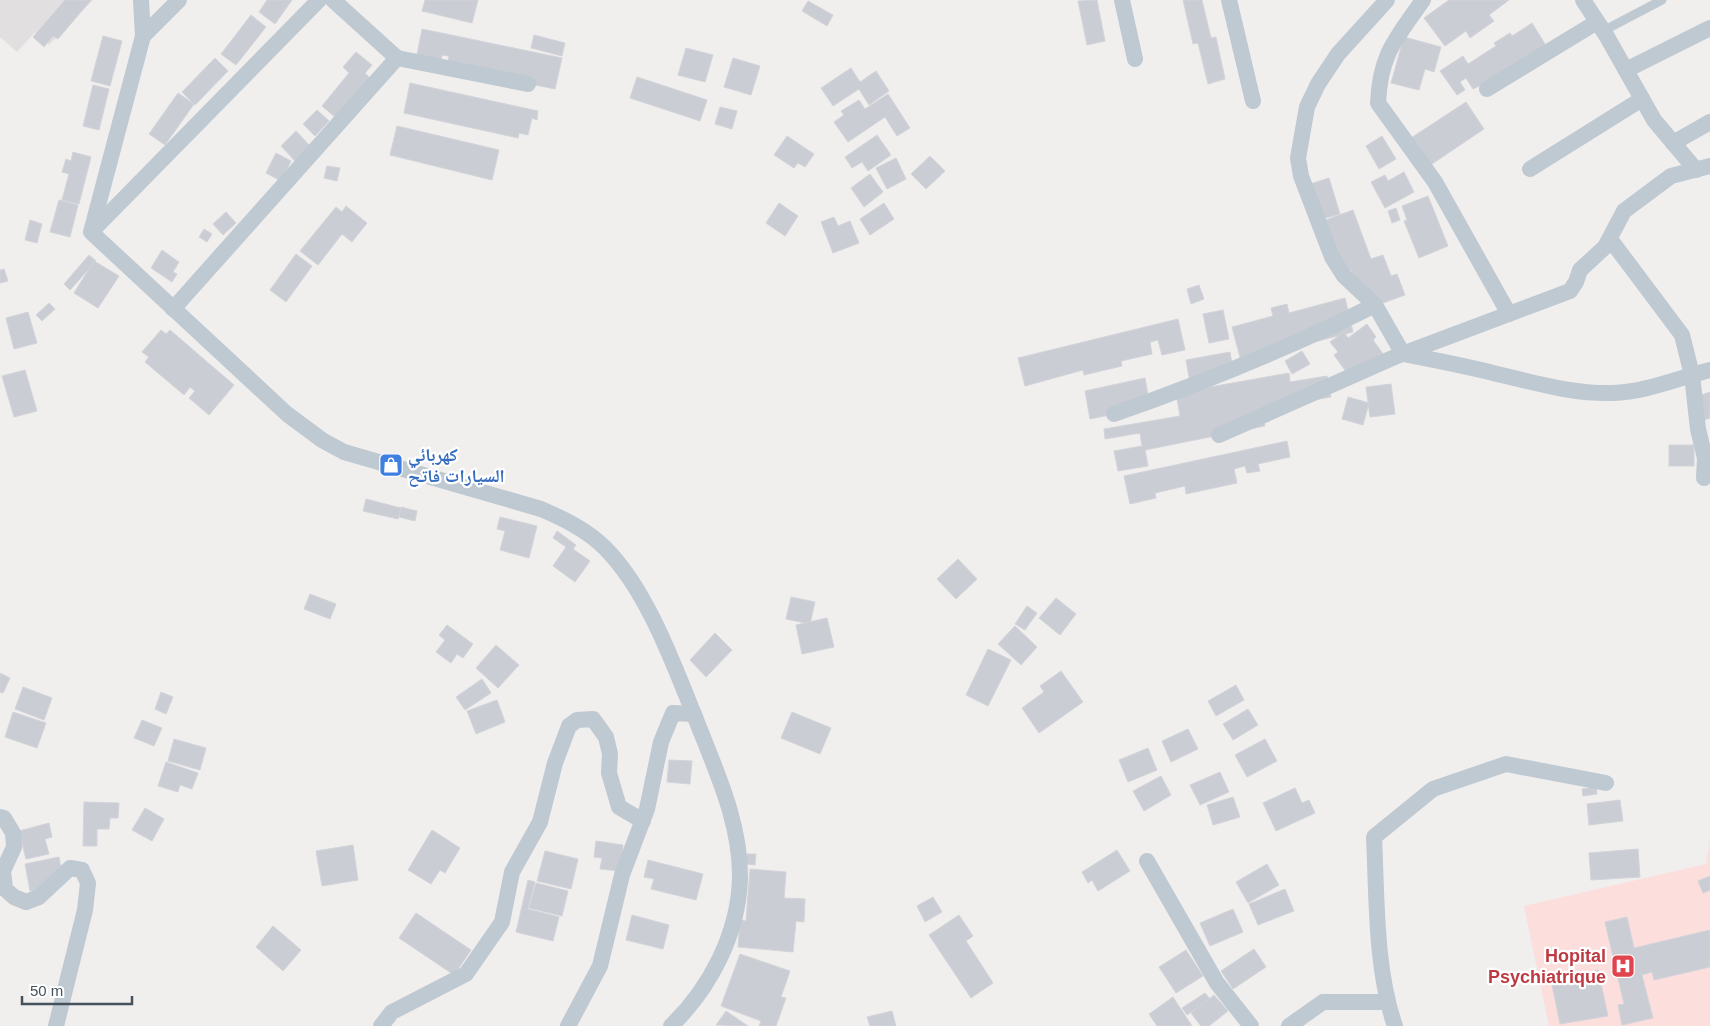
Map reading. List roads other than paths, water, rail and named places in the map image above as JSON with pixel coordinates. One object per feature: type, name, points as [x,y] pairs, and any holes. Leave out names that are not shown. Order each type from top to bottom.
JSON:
[{"type":"street","points":[[91,232],[143,36],[141,0]]},
{"type":"street","points":[[143,36],[179,0]]},
{"type":"street","points":[[91,232],[319,0]]},
{"type":"street","points":[[334,0],[397,58],[528,84]]},
{"type":"street","points":[[1122,0],[1135,59]]},
{"type":"street","points":[[1229,0],[1253,101]]},
{"type":"street","points":[[1386,0],[1338,54],[1318,84],[1307,107],[1298,158],[1301,176],[1332,257],[1344,276],[1375,305],[1403,354],[1497,374],[1556,390],[1583,393],[1615,393],[1638,390],[1710,370]]},
{"type":"street","points":[[1423,0],[1390,46],[1381,68],[1378,103],[1434,182],[1509,314]]},
{"type":"street","points":[[1583,0],[1654,120],[1673,143],[1703,168]]},
{"type":"street","points":[[1487,89],[1600,27]]},
{"type":"street","points":[[1626,70],[1710,28]]},
{"type":"street","points":[[173,309],[397,58]]},
{"type":"street","points":[[1530,169],[1642,99]]},
{"type":"street","points":[[1673,143],[1710,122]]},
{"type":"street","points":[[1219,435],[1403,354],[1570,291],[1576,282],[1580,270],[1605,247],[1624,211],[1671,176],[1703,168]]},
{"type":"street","points":[[91,232],[287,414],[322,440],[344,452],[541,509],[572,523],[605,548],[634,586],[670,654],[726,796],[739,847],[740,881],[725,951],[703,988],[671,1026]]},
{"type":"street","points":[[1610,239],[1682,335],[1692,375],[1698,429],[1704,458],[1704,478]]},
{"type":"street","points":[[1114,414],[1245,365],[1324,331],[1375,305]]},
{"type":"street","points":[[568,1026],[600,966],[622,875],[643,821],[661,742],[673,713],[694,714]]},
{"type":"street","points":[[381,1026],[392,1012],[466,974],[502,922],[512,872],[540,822],[554,762],[569,726],[577,720],[594,719],[606,738],[610,754],[609,772],[619,807],[643,821]]},
{"type":"street","points":[[1395,1026],[1387,1002],[1378,915],[1374,837],[1433,790],[1506,764],[1606,783]]},
{"type":"street","points":[[0,817],[4,818],[13,833],[14,847],[2,871],[5,889],[14,897],[26,902],[39,897],[70,868],[82,870],[88,883],[85,910],[56,1026]]},
{"type":"street","points":[[1147,861],[1217,983],[1251,1026]]},
{"type":"street","points":[[1289,1026],[1323,1002],[1387,1002]]},
{"type":"lane","points":[[1600,27],[1662,0]]},
{"type":"place","name":"كهربائي السيارات فاتح","points":[[391,465]]},
{"type":"place","name":"Hopital Psychiatrique","points":[[1623,966]]}]
